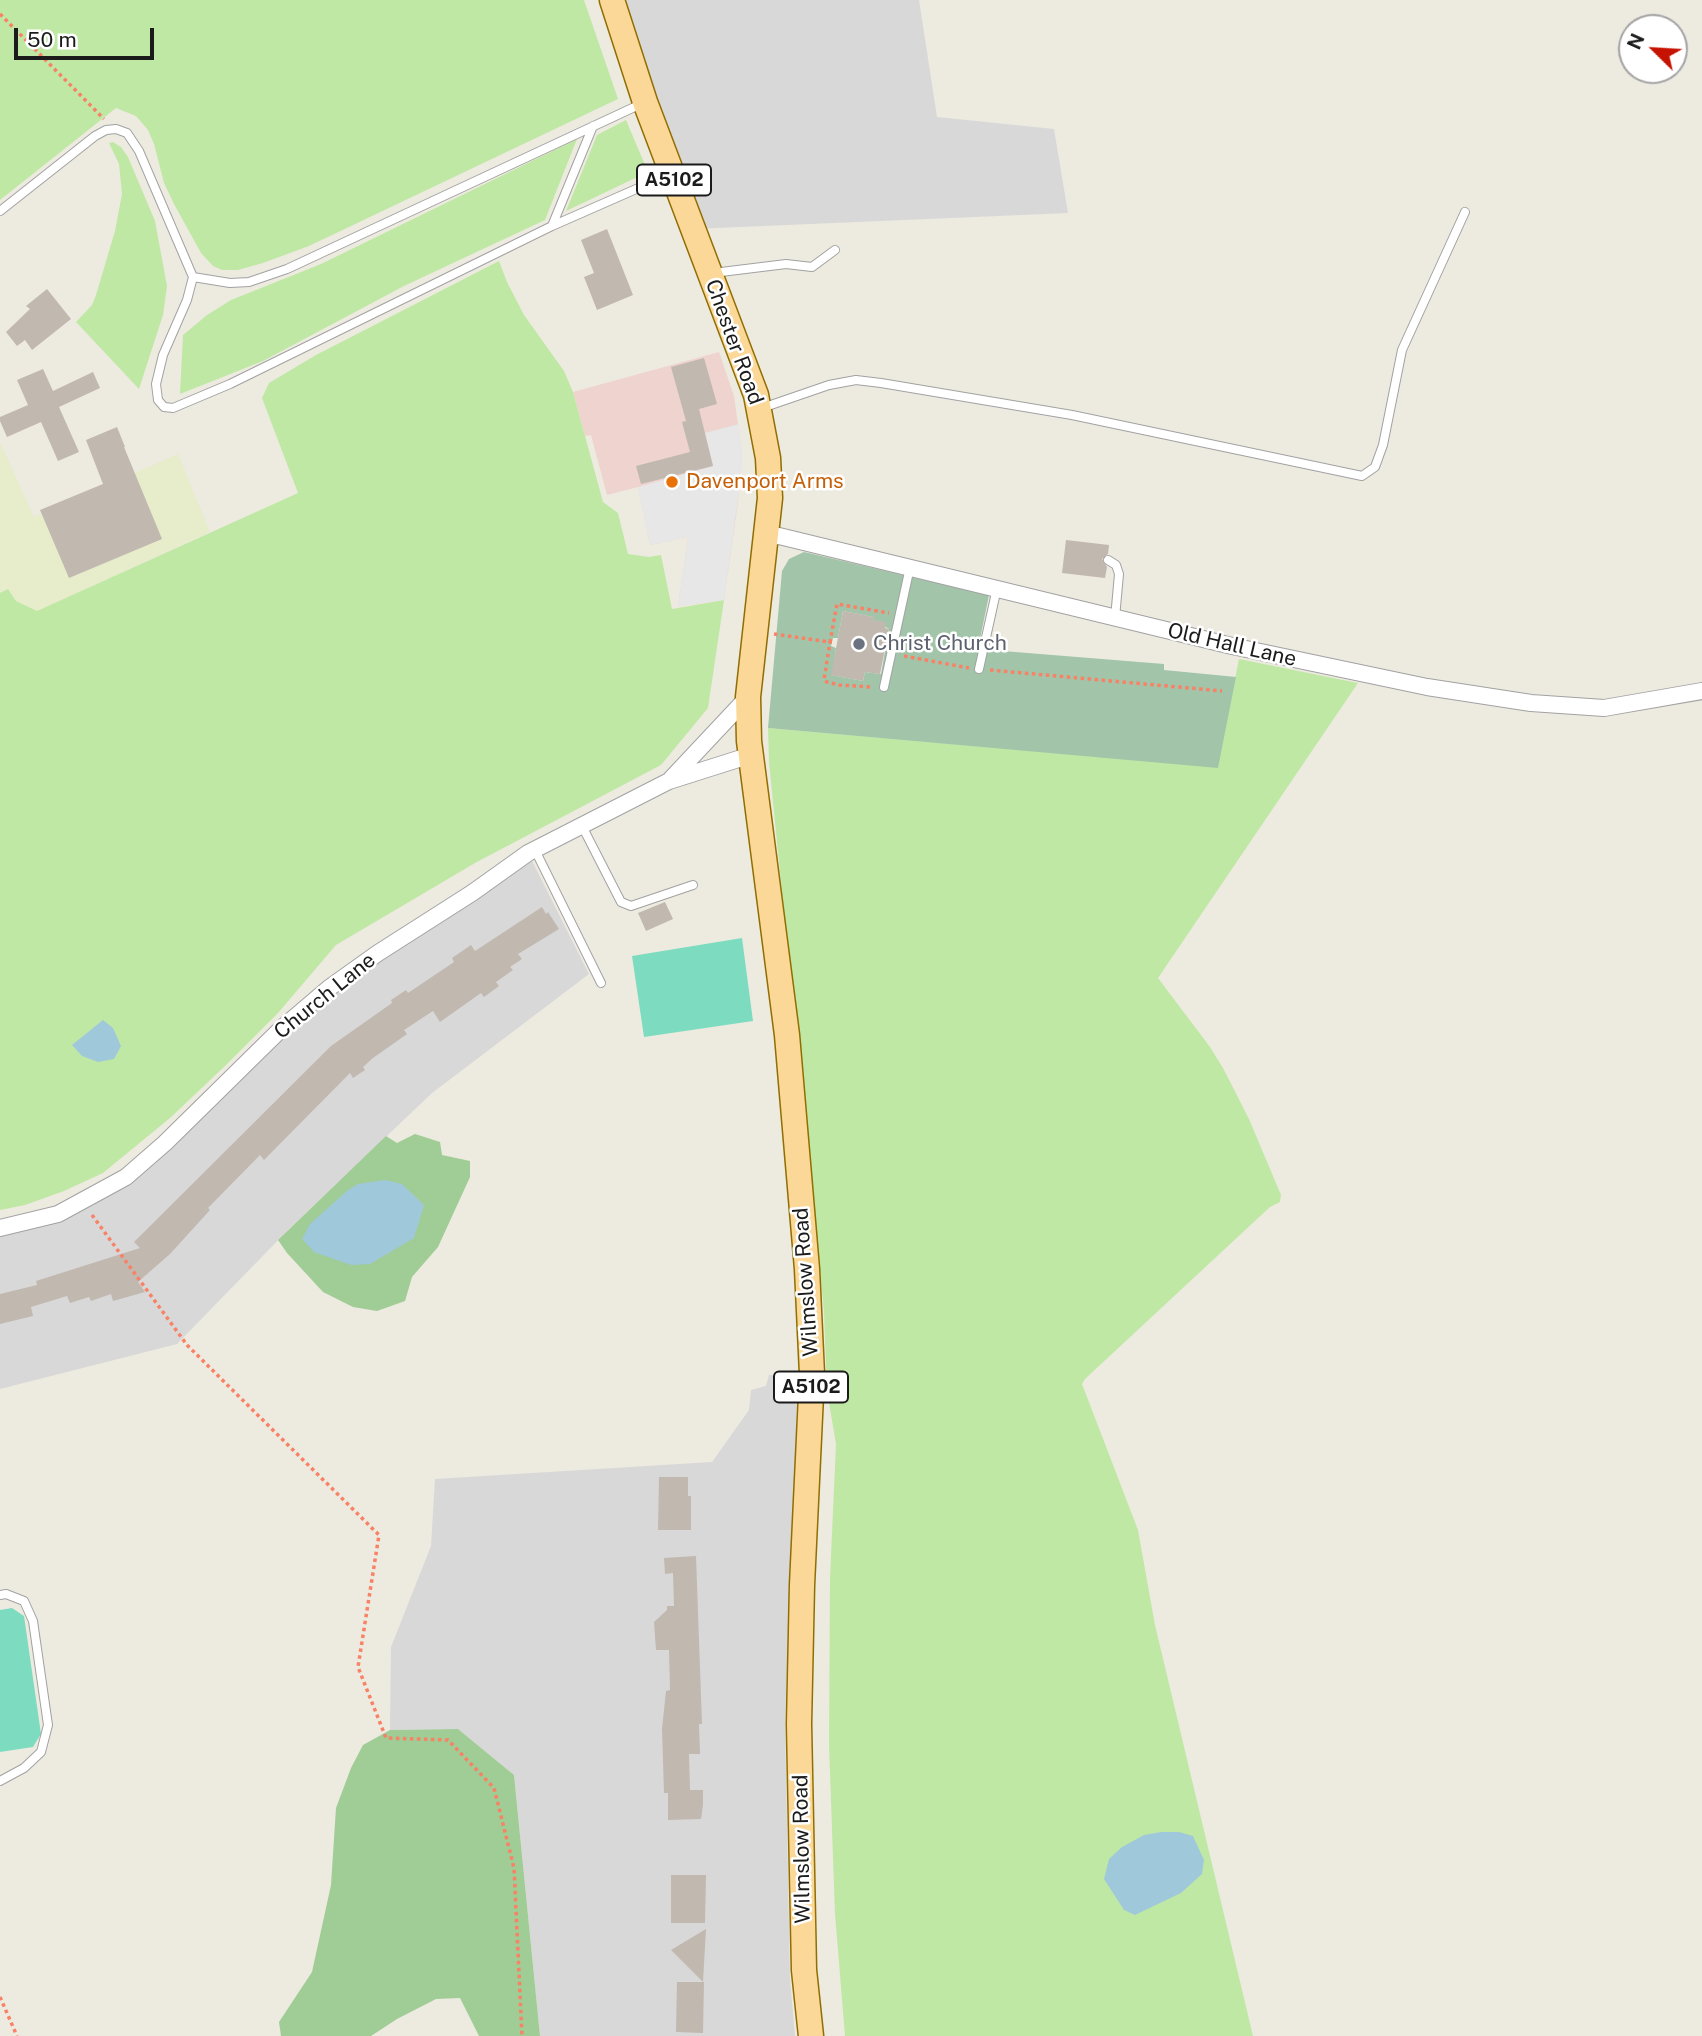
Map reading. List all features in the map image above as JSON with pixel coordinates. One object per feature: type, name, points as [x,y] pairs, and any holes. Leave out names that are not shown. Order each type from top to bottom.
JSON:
[{"type":"main road","name":"Chester Road","points":[[612,0],[645,102],[759,409],[768,458],[770,498],[748,697],[750,748]]},
{"type":"main road","name":"Wilmslow Road","points":[[750,748],[787,1035],[807,1269],[812,1374],[802,1585],[799,1724],[804,1970],[811,2036]]},
{"type":"street","name":"Old Hall Lane","points":[[767,537],[779,536],[910,566],[1115,618],[1370,676],[1531,704],[1604,708],[1702,691]]},
{"type":"street","name":"Church Lane","points":[[669,781],[748,697]]},
{"type":"street","name":"Church Lane","points":[[0,1228],[58,1214],[126,1177],[282,1028],[329,988],[535,850],[669,781],[750,748]]},
{"type":"lane","points":[[193,276],[230,283],[249,282],[287,269],[645,102]]},
{"type":"lane","points":[[552,226],[593,125]]},
{"type":"lane","points":[[0,211],[95,136],[106,130],[116,129],[127,133],[139,150],[193,276],[187,300],[156,384],[158,400],[164,407],[173,408],[230,384],[552,226],[671,173]]},
{"type":"lane","points":[[759,409],[829,385],[856,380],[1072,415],[1362,476],[1375,467],[1383,445],[1402,350],[1465,212]]},
{"type":"lane","points":[[710,273],[786,264],[813,267],[835,250]]},
{"type":"lane","points":[[1108,560],[1116,565],[1119,574],[1115,618]]},
{"type":"lane","points":[[884,688],[910,566]]},
{"type":"lane","points":[[979,669],[997,588]]},
{"type":"lane","points":[[582,826],[621,902],[631,906],[693,885]]},
{"type":"lane","points":[[535,850],[601,984]]},
{"type":"lane","points":[[0,1595],[6,1594],[24,1601],[33,1621],[48,1725],[41,1752],[24,1768],[0,1780]]},
{"type":"path","points":[[0,14],[116,129]]},
{"type":"path","points":[[884,688],[839,685],[824,680],[837,604],[900,615]]},
{"type":"path","points":[[755,631],[831,642]]},
{"type":"path","points":[[891,654],[979,669],[1222,691]]},
{"type":"path","points":[[83,1202],[187,1345],[379,1535],[358,1667],[386,1738],[448,1740],[494,1788],[514,1868],[522,2036]]},
{"type":"path","points":[[0,1997],[17,2036]]},
{"type":"shaded area","points":[[612,0],[919,0],[937,117],[1054,129],[1068,213],[693,229]]},
{"type":"shaded area","name":"Davenport Arms","points":[[719,352],[734,396],[742,453],[724,600],[678,606],[688,537],[650,545],[638,487],[607,495],[591,435],[585,436],[573,392]]},
{"type":"shaded area","points":[[739,424],[741,477],[724,600],[678,606],[688,537],[650,545],[638,487],[713,466],[705,433]]},
{"type":"shaded area","points":[[528,853],[589,974],[432,1093],[289,1229],[177,1344],[0,1389],[0,1228],[58,1214],[126,1177],[282,1028]]},
{"type":"shaded area","points":[[769,1375],[798,1377],[785,1722],[790,1980],[795,2036],[540,2036],[514,1775],[458,1729],[390,1730],[391,1647],[431,1546],[435,1479],[712,1462],[749,1410],[751,1390],[766,1386]]},
{"type":"green space","points":[[0,0],[584,0],[618,99],[309,246],[238,270],[222,270],[213,266],[201,253],[174,204],[164,183],[148,130],[136,116],[116,108],[0,200]]},
{"type":"green space","points":[[626,120],[648,172],[566,211],[597,135]]},
{"type":"green space","points":[[577,139],[545,220],[404,286],[263,361],[180,394],[183,335],[207,315],[231,300],[321,264]]},
{"type":"green space","points":[[113,142],[121,147],[128,157],[155,221],[167,286],[163,315],[139,389],[76,322],[92,305],[115,231],[122,194],[119,164],[109,143]]},
{"type":"green space","points":[[499,261],[524,315],[564,371],[573,392],[603,502],[618,513],[628,554],[649,557],[661,555],[672,609],[724,600],[708,708],[661,765],[475,863],[336,945],[278,1013],[224,1067],[170,1118],[103,1173],[64,1191],[25,1205],[0,1210],[0,593],[8,589],[16,601],[37,611],[298,493],[262,398],[269,383],[316,355]]},
{"type":"green space","points":[[0,442],[34,517],[178,454],[210,532],[36,612],[16,601],[8,589],[0,593]]},
{"type":"green space","points":[[804,552],[989,595],[978,649],[1164,664],[1164,670],[1236,677],[1218,768],[768,728],[782,571],[789,559]],"holes":[[[843,611],[873,617],[873,620],[889,629],[881,674],[865,672],[863,681],[832,675],[836,648],[831,646],[833,638],[838,638]]]},
{"type":"green space","points":[[1239,659],[1358,683],[1158,978],[1223,1068],[1249,1119],[1281,1195],[1280,1202],[1270,1207],[1082,1384],[1138,1530],[1155,1625],[1253,2036],[845,2036],[835,1914],[829,1745],[830,1578],[836,1444],[827,1391],[824,1312],[769,762],[768,728],[1217,767]]},
{"type":"green space","points":[[742,938],[753,1021],[644,1037],[632,956]]},
{"type":"green space","points":[[415,1134],[440,1142],[442,1155],[470,1161],[470,1177],[438,1247],[412,1277],[405,1301],[377,1311],[353,1307],[323,1292],[278,1240],[386,1136],[397,1143]]},
{"type":"green space","points":[[12,1608],[24,1616],[41,1734],[33,1747],[0,1752],[0,1610]]},
{"type":"green space","points":[[458,1729],[514,1775],[540,2036],[479,2036],[460,1998],[436,1999],[371,2036],[281,2036],[279,2022],[312,1972],[331,1885],[336,1808],[363,1745],[390,1730]]},
{"type":"water","points":[[103,1020],[113,1028],[121,1046],[114,1059],[98,1062],[82,1056],[72,1045]]},
{"type":"water","points":[[385,1180],[402,1184],[424,1205],[414,1238],[370,1264],[351,1265],[314,1252],[302,1239],[310,1224],[348,1190],[358,1184]]},
{"type":"water","points":[[1179,1832],[1193,1836],[1204,1860],[1202,1874],[1181,1893],[1135,1915],[1124,1910],[1104,1879],[1109,1859],[1122,1847],[1144,1835]]},
{"type":"building","points":[[607,229],[633,295],[597,310],[584,277],[594,273],[581,240]]},
{"type":"building","points":[[47,289],[71,319],[32,350],[25,340],[17,346],[6,332],[30,309],[26,306]]},
{"type":"building","points":[[704,358],[717,404],[699,409],[713,466],[641,484],[636,466],[690,452],[682,422],[686,421],[671,367]]},
{"type":"building","points":[[43,369],[53,391],[93,372],[100,388],[59,407],[79,452],[58,461],[41,422],[7,437],[0,421],[0,417],[28,405],[17,380]]},
{"type":"building","points":[[117,427],[162,539],[69,578],[40,510],[103,484],[86,440]]},
{"type":"building","points":[[1066,540],[1109,545],[1108,554],[1102,559],[1107,567],[1105,578],[1062,573]]},
{"type":"building","name":"Christ Church","points":[[843,611],[886,622],[885,628],[889,629],[880,674],[865,672],[863,681],[831,675]]},
{"type":"building","points":[[665,902],[673,919],[646,931],[638,913]]},
{"type":"building","points":[[542,907],[559,929],[518,954],[522,959],[510,967],[513,970],[496,982],[499,986],[484,997],[481,993],[440,1022],[433,1011],[404,1030],[407,1034],[373,1058],[363,1067],[365,1070],[353,1078],[350,1073],[264,1160],[260,1155],[208,1208],[210,1210],[170,1254],[138,1282],[145,1292],[113,1301],[111,1294],[91,1301],[89,1297],[70,1303],[67,1296],[31,1307],[33,1316],[0,1324],[0,1294],[37,1285],[36,1281],[140,1248],[134,1242],[331,1046],[392,1003],[391,1000],[406,990],[408,993],[454,962],[452,958],[471,945],[475,951]]},
{"type":"building","points":[[659,1477],[688,1477],[691,1530],[658,1530]]},
{"type":"building","points":[[696,1556],[702,1724],[699,1724],[700,1754],[689,1754],[690,1790],[703,1790],[703,1805],[701,1819],[668,1820],[668,1793],[664,1793],[662,1729],[666,1691],[670,1690],[669,1650],[656,1650],[654,1622],[667,1610],[667,1606],[674,1606],[673,1573],[665,1574],[664,1558]]},
{"type":"building","points":[[671,1875],[706,1875],[705,1923],[671,1923]]},
{"type":"building","points":[[706,1929],[703,1982],[671,1950]]},
{"type":"building","points":[[677,1982],[704,1982],[703,2033],[676,2032]]},
{"type":"place","name":"Davenport Arms","points":[[672,482]]},
{"type":"place","name":"Christ Church","points":[[859,644]]}]
